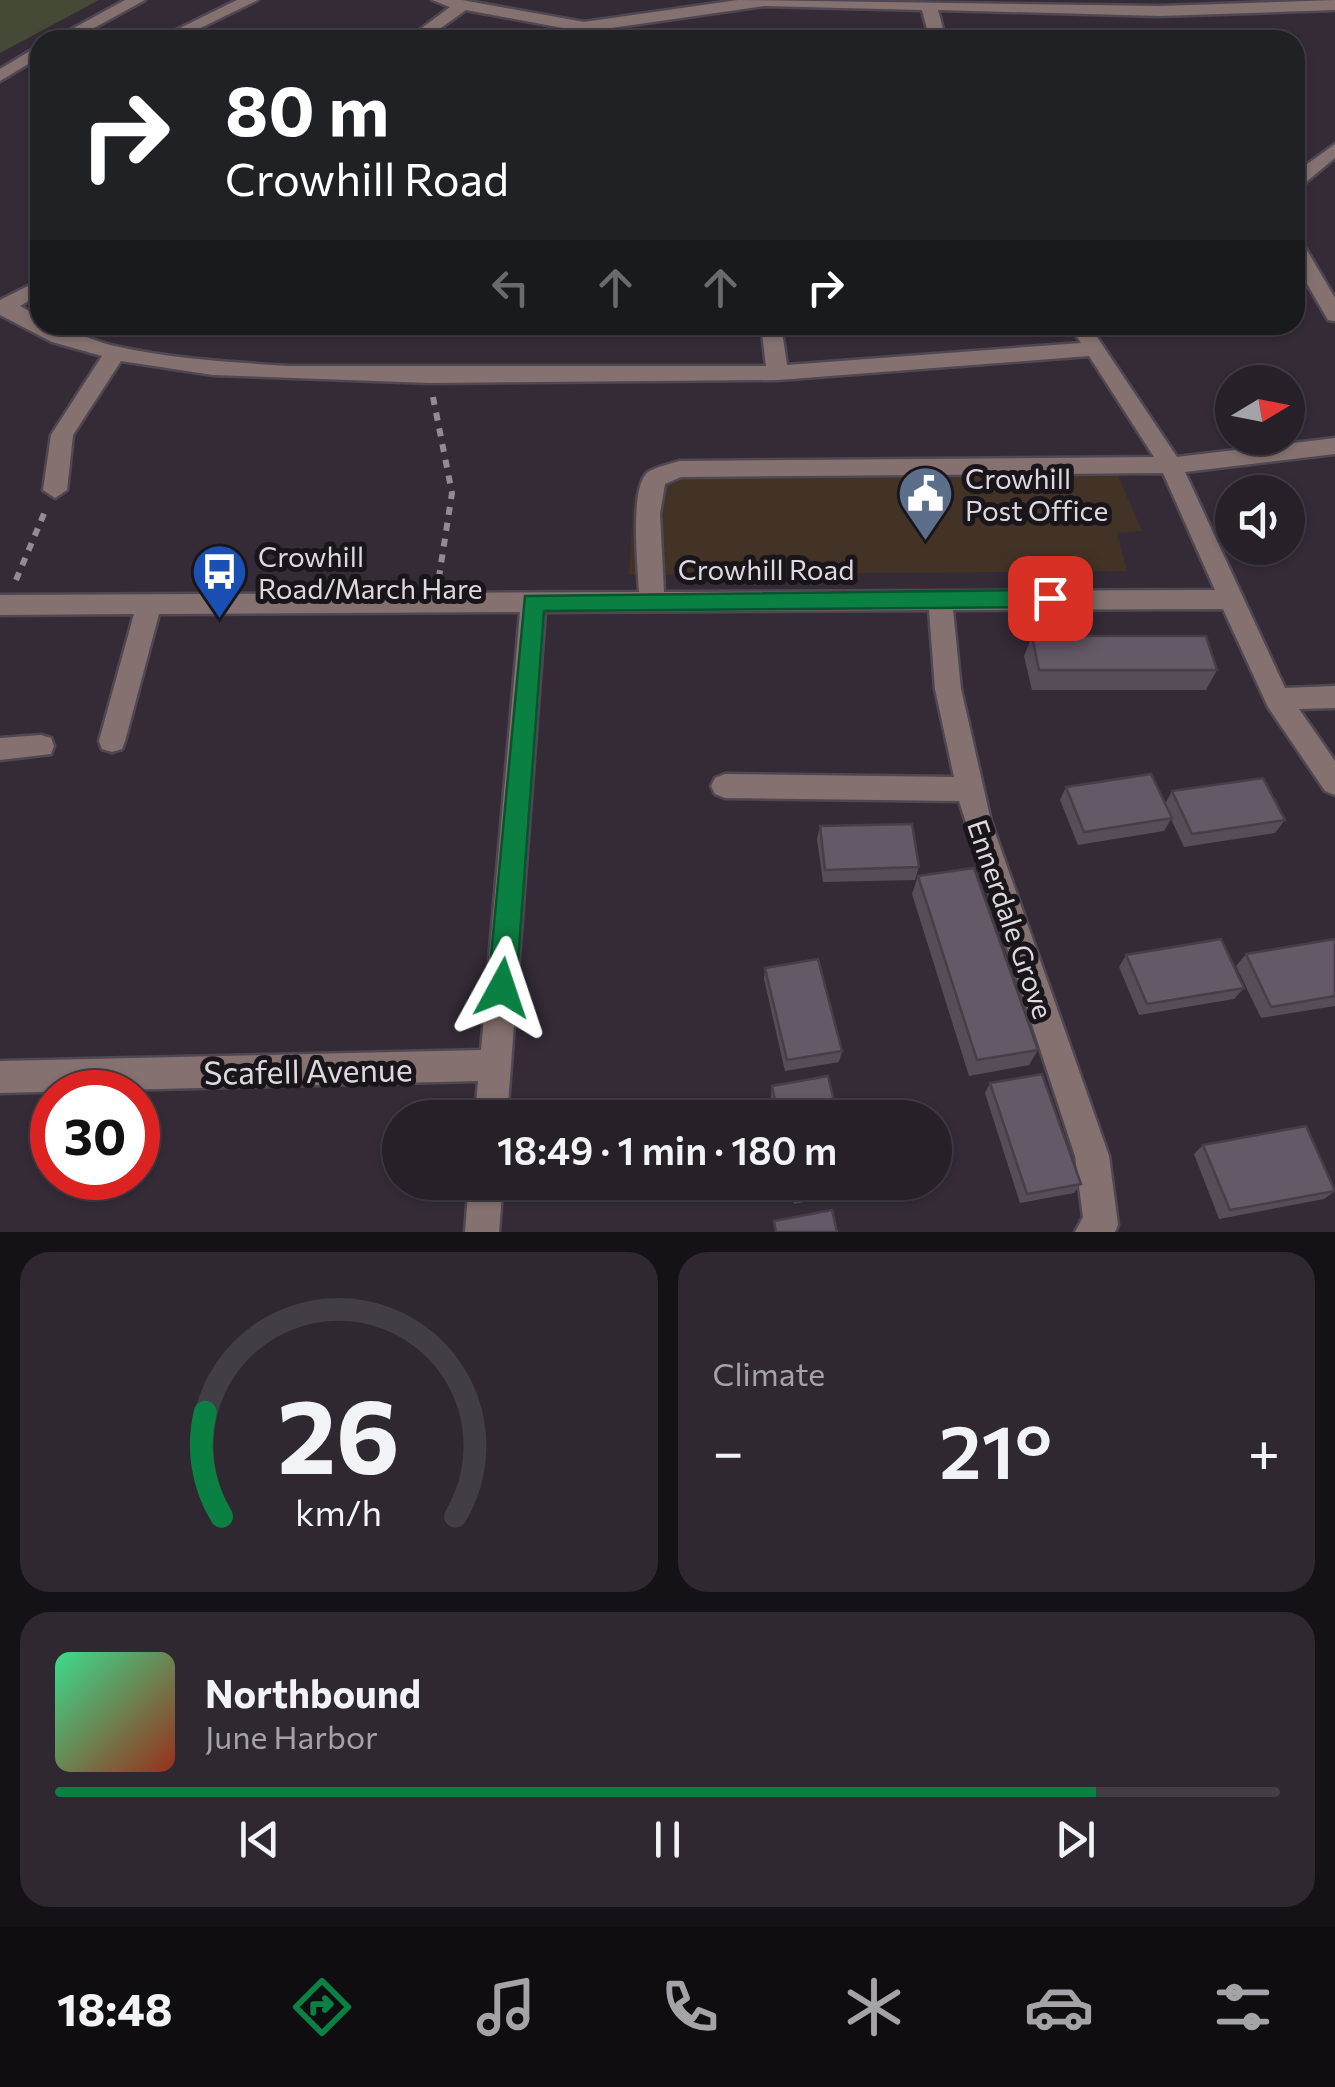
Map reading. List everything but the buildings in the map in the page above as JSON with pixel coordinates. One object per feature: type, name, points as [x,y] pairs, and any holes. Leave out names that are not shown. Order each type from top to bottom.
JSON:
[{"type":"street","points":[[79,30],[137,0]]},
{"type":"street","points":[[186,30],[250,0]]},
{"type":"street","points":[[440,0],[584,26],[734,2],[1160,11],[1335,5]]},
{"type":"street","points":[[428,30],[460,6]]},
{"type":"street","points":[[929,6],[935,30]]},
{"type":"street","points":[[0,76],[30,56]]},
{"type":"street","points":[[1305,174],[1335,149]]},
{"type":"street","points":[[1305,263],[1335,315]]},
{"type":"street","points":[[2,308],[30,292]]},
{"type":"street","points":[[2,308],[30,322]]},
{"type":"street","points":[[55,335],[115,353],[213,368],[429,376],[778,373],[1096,348]]},
{"type":"street","points":[[772,335],[778,373]]},
{"type":"street","points":[[1087,335],[1170,464],[1277,699],[1335,782]]},
{"type":"street","points":[[55,490],[62,435],[115,353]]},
{"type":"street","points":[[652,600],[648,514],[654,479],[679,470],[1034,469],[1170,464],[1335,446]]},
{"type":"street","name":"Ennerdale Grove","points":[[940,598],[948,688],[977,821],[1092,1156],[1101,1226],[1092,1232]]},
{"type":"street","name":"Crowhill Road","points":[[2,605],[1233,599]]},
{"type":"street","points":[[492,1100],[533,602]]},
{"type":"street","points":[[112,740],[149,604]]},
{"type":"street","points":[[1277,699],[1335,697]]},
{"type":"street","points":[[0,749],[41,746]]},
{"type":"street","points":[[725,786],[970,789]]},
{"type":"street","name":"Scafell Avenue","points":[[0,1077],[495,1066]]},
{"type":"street","points":[[482,1232],[485,1200]]},
{"type":"path","points":[[429,376],[452,493],[434,602]]},
{"type":"path","points":[[2,605],[55,490]]},
{"type":"shaded area","points":[[1111,459],[1142,531],[1117,533],[1127,571],[629,575],[633,499],[645,476],[673,463]]},
{"type":"green space","points":[[0,0],[99,0],[43,30],[30,30],[30,37],[0,53]]},
{"type":"place","name":"Crowhill Post Office","points":[[926,543]]},
{"type":"place","name":"Crowhill Road/March Hare","points":[[219,621]]},
{"type":"route","points":[[502,988],[533,602],[1050,598]]}]
